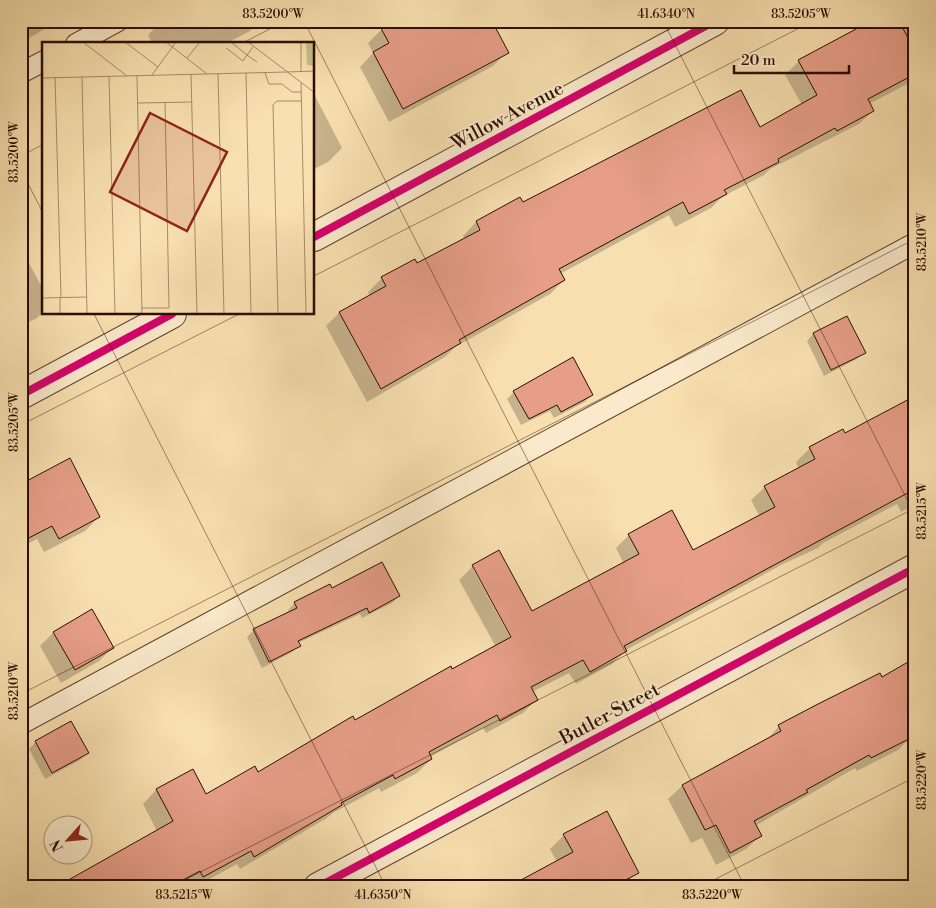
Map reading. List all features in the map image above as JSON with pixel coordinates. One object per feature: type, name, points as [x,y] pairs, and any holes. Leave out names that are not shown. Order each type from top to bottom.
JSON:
[{"type":"street","name":"Willow Avenue","points":[[315,236],[715,21]]},
{"type":"street","points":[[21,395],[170,315]]},
{"type":"street","name":"Butler Street","points":[[318,887],[915,568]]},
{"type":"lane","points":[[80,42],[118,21]]},
{"type":"lane","points":[[21,73],[42,62]]},
{"type":"lane","points":[[21,724],[915,243]]},
{"type":"building","points":[[377,21],[492,21],[509,53],[403,109],[373,52],[389,43]]},
{"type":"building","points":[[871,21],[899,21],[915,51],[915,74],[868,99],[874,111],[837,131],[835,128],[778,159],[779,162],[724,190],[727,194],[689,214],[683,202],[559,269],[565,280],[459,340],[461,343],[381,389],[339,312],[386,286],[381,277],[415,259],[417,263],[480,230],[476,221],[520,197],[523,202],[741,90],[760,127],[817,95],[798,60]]},
{"type":"building","points":[[847,316],[866,353],[831,370],[813,333]]},
{"type":"building","points":[[573,357],[593,395],[561,412],[557,405],[529,419],[513,391]]},
{"type":"building","points":[[915,396],[915,489],[624,646],[627,651],[590,672],[583,660],[531,687],[538,700],[500,721],[497,715],[429,752],[432,759],[395,779],[393,775],[341,803],[342,805],[254,857],[251,851],[203,877],[200,871],[170,887],[56,887],[173,821],[156,789],[193,769],[206,794],[255,766],[258,772],[353,716],[355,720],[451,666],[452,669],[511,637],[472,565],[499,550],[532,611],[639,554],[628,534],[672,510],[693,550],[775,507],[764,486],[815,459],[809,447],[843,429],[845,433]]},
{"type":"building","points":[[70,458],[100,517],[59,539],[52,526],[21,542],[21,484]]},
{"type":"building","points":[[382,562],[400,596],[369,613],[367,608],[298,641],[301,646],[269,662],[253,629],[297,608],[294,602],[330,584],[332,588]]},
{"type":"building","points":[[92,609],[114,648],[75,670],[53,632]]},
{"type":"building","points":[[915,658],[915,736],[871,758],[869,755],[806,790],[808,792],[754,821],[762,836],[730,853],[716,825],[705,830],[682,785],[781,731],[778,725],[880,673],[882,677]]},
{"type":"building","points":[[71,721],[89,753],[52,773],[35,741]]},
{"type":"building","points":[[607,811],[639,873],[612,887],[508,887],[573,852],[563,834]]},
{"type":"cycle path","points":[[315,236],[715,21]]},
{"type":"cycle path","points":[[21,395],[170,315]]},
{"type":"cycle path","points":[[318,887],[915,568]]}]
